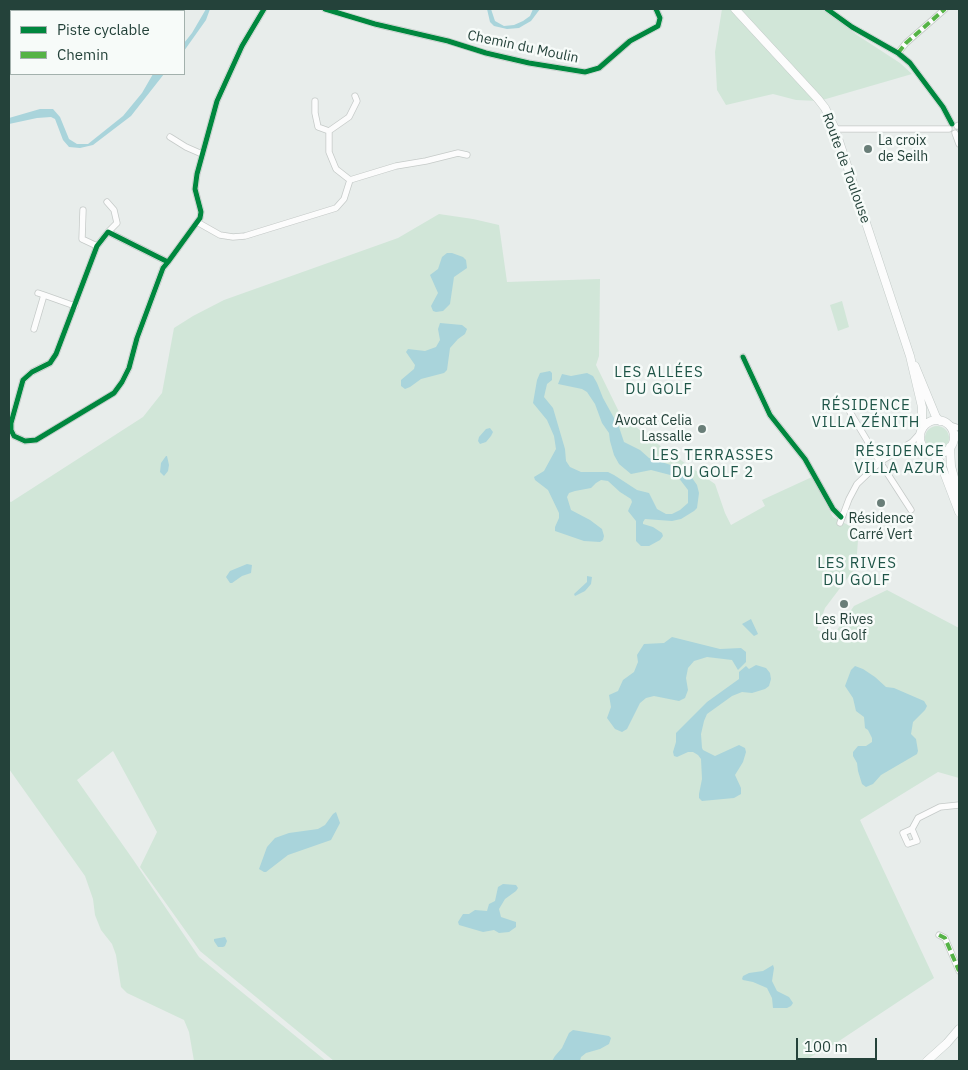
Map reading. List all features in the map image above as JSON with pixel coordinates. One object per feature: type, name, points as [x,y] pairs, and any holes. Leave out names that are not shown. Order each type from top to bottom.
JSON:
[{"type":"main road","name":"Route de Toulouse","points":[[735,9],[818,99],[835,129],[910,356],[922,407],[922,430]]},
{"type":"main road","name":"Route de Toulouse","points":[[910,356],[936,416],[944,422]]},
{"type":"main road","points":[[959,496],[951,466],[952,430],[944,422],[928,423],[922,430],[920,440],[940,462],[959,512]]},
{"type":"main road","points":[[929,452],[944,452],[952,444]]},
{"type":"main road","points":[[927,1061],[948,1043],[959,1029]]},
{"type":"street","points":[[107,202],[114,210],[117,223],[97,246],[53,358],[23,380],[11,423],[11,430],[14,436],[25,441],[36,440],[45,435],[114,393],[122,382],[129,368],[137,338],[163,268],[200,218],[201,212],[195,189],[202,154],[217,101],[242,46],[264,9]]},
{"type":"street","name":"Chemin du Moulin","points":[[325,9],[375,24],[448,41],[486,54],[586,72],[599,68],[630,41],[658,26],[660,18],[656,9]]},
{"type":"street","points":[[827,9],[852,27],[898,52],[910,63],[943,107],[954,126],[952,133],[955,133],[959,144]]},
{"type":"street","points":[[898,52],[945,9]]},
{"type":"street","points":[[329,130],[348,117],[357,101],[356,96]]},
{"type":"street","points":[[316,101],[315,113],[318,126],[329,130]]},
{"type":"street","points":[[835,129],[954,126]]},
{"type":"street","points":[[329,130],[329,152],[332,160],[336,169],[350,180]]},
{"type":"street","points":[[170,137],[202,154]]},
{"type":"street","points":[[350,180],[396,166],[458,153],[467,155]]},
{"type":"street","points":[[197,222],[220,235],[245,236],[336,208],[344,199],[350,180]]},
{"type":"street","points":[[83,210],[82,239],[97,246]]},
{"type":"street","points":[[108,232],[168,262]]},
{"type":"street","points":[[34,329],[41,294],[74,306]]},
{"type":"street","points":[[743,357],[770,415],[805,459],[841,520],[857,484],[880,462],[912,442],[922,430]]},
{"type":"street","points":[[847,407],[911,510]]},
{"type":"street","points":[[944,422],[959,428]]},
{"type":"street","points":[[952,444],[959,434]]},
{"type":"street","points":[[900,450],[915,447],[929,452]]},
{"type":"street","points":[[912,829],[918,818],[940,807],[959,805]]},
{"type":"street","points":[[939,934],[945,938],[959,971]]},
{"type":"green space","points":[[722,9],[824,9],[857,35],[900,63],[912,74],[819,101],[796,100],[773,94],[726,105],[717,90],[715,52]]},
{"type":"green space","points":[[439,214],[499,225],[507,282],[600,279],[599,356],[596,365],[620,414],[652,440],[715,484],[731,525],[765,506],[762,500],[812,477],[833,517],[865,534],[858,540],[856,567],[825,608],[817,630],[829,634],[837,630],[854,606],[887,590],[959,628],[959,778],[938,772],[860,820],[934,978],[836,1043],[803,1061],[334,1061],[200,951],[140,867],[157,832],[113,751],[77,780],[199,957],[326,1061],[194,1061],[189,1032],[184,1020],[127,993],[121,987],[116,955],[112,944],[101,930],[95,915],[93,899],[85,876],[9,769],[9,501],[11,502],[143,417],[162,393],[174,328],[224,300],[398,238]]},
{"type":"green space","points":[[842,301],[849,327],[838,331],[830,305]]},
{"type":"green space","points":[[937,426],[942,427],[948,433],[948,443],[942,449],[937,450],[932,449],[926,443],[925,438],[926,433],[932,427]]},
{"type":"water","points":[[206,9],[210,9],[206,20],[185,50],[185,42]]},
{"type":"water","points":[[487,9],[491,9],[495,21],[504,26],[514,25],[523,21],[530,16],[533,9],[540,9],[531,21],[519,28],[507,29],[494,26],[490,22]]},
{"type":"water","points":[[152,75],[163,75],[131,116],[93,145],[80,148],[69,147],[63,140],[55,119],[51,117],[9,124],[9,118],[40,109],[53,109],[60,117],[69,139],[77,144],[88,144],[123,116],[142,93]]},
{"type":"water","points":[[447,253],[463,257],[466,260],[467,268],[454,277],[450,304],[443,311],[436,312],[433,311],[431,306],[438,293],[430,275],[438,269],[442,257]]},
{"type":"water","points":[[440,323],[462,325],[467,329],[465,334],[450,348],[447,370],[444,373],[421,379],[405,389],[401,386],[401,380],[414,369],[415,365],[406,352],[408,349],[425,351],[436,347],[440,340],[438,329]]},
{"type":"water","points":[[550,371],[552,373],[552,380],[547,384],[544,397],[553,408],[565,449],[566,461],[570,467],[581,472],[608,472],[637,490],[649,493],[657,509],[666,514],[672,514],[680,510],[688,503],[688,490],[678,477],[651,470],[631,474],[619,464],[614,455],[609,433],[587,392],[582,389],[558,384],[562,374],[571,376],[587,373],[593,376],[597,383],[619,427],[624,442],[640,450],[649,458],[680,468],[690,475],[697,485],[699,493],[697,508],[694,511],[681,519],[672,521],[645,519],[643,524],[653,527],[662,533],[663,536],[660,540],[649,546],[641,546],[636,541],[636,521],[628,511],[632,502],[631,499],[608,481],[601,480],[591,488],[569,493],[567,497],[571,510],[602,529],[603,540],[600,542],[584,541],[555,531],[559,513],[548,490],[535,480],[534,477],[544,471],[556,449],[554,436],[547,420],[533,403],[540,373]]},
{"type":"water","points":[[490,428],[493,432],[491,436],[486,442],[480,444],[478,441],[479,437],[486,429]]},
{"type":"water","points":[[166,456],[169,465],[168,471],[164,476],[160,472],[161,463]]},
{"type":"water","points":[[247,564],[252,565],[251,573],[230,583],[226,577],[230,571]]},
{"type":"water","points":[[587,576],[592,577],[591,584],[585,591],[575,596],[574,594],[587,582]]},
{"type":"water","points":[[751,619],[758,634],[754,636],[742,624]]},
{"type":"water","points":[[672,637],[720,649],[741,648],[746,652],[746,662],[738,670],[732,660],[707,657],[694,661],[688,668],[686,678],[688,690],[685,698],[679,701],[654,696],[646,698],[640,703],[627,729],[622,732],[615,729],[607,718],[611,707],[609,695],[618,691],[623,680],[634,672],[638,662],[637,655],[644,644],[664,643]]},
{"type":"water","points":[[756,665],[766,668],[770,673],[769,686],[752,693],[742,692],[732,696],[707,714],[701,734],[703,750],[715,756],[739,745],[745,748],[746,752],[743,762],[735,775],[741,788],[741,794],[734,798],[702,801],[699,798],[702,779],[701,759],[693,752],[677,757],[674,756],[676,733],[707,702],[739,679],[739,672],[746,666],[749,669]]},
{"type":"water","points":[[855,666],[875,677],[886,687],[894,688],[924,701],[927,706],[913,722],[911,734],[916,739],[917,754],[881,775],[873,784],[866,787],[862,784],[853,752],[858,746],[866,746],[872,742],[872,738],[865,728],[864,717],[856,711],[853,698],[845,686],[851,670]]},
{"type":"water","points":[[336,812],[340,823],[331,840],[288,855],[266,872],[259,869],[267,847],[275,838],[289,833],[318,829],[325,825]]},
{"type":"water","points":[[503,884],[516,885],[518,888],[505,899],[499,909],[501,917],[516,922],[516,927],[509,932],[499,933],[494,930],[483,932],[459,925],[458,922],[463,914],[469,914],[475,910],[487,911],[489,904],[495,901],[498,887]]},
{"type":"water","points":[[225,937],[227,941],[225,946],[218,947],[214,939]]},
{"type":"water","points":[[773,965],[772,981],[777,991],[789,997],[793,1003],[787,1008],[773,1008],[772,998],[767,988],[742,979],[743,976],[749,973],[763,971]]},
{"type":"water","points":[[573,1030],[609,1036],[611,1038],[609,1044],[586,1053],[581,1057],[580,1061],[552,1061],[562,1048],[569,1033]]},
{"type":"marked path","points":[[898,53],[906,43],[945,9]]},
{"type":"marked path","points":[[939,935],[945,938],[959,971]]},
{"type":"cycle path","points":[[168,262],[108,232],[97,246],[56,354],[50,363],[32,372],[23,380],[11,423],[11,430],[14,436],[25,441],[36,440],[114,393],[122,382],[129,368],[137,338],[163,268],[168,262],[200,218],[201,212],[195,189],[197,174],[217,101],[242,46],[264,9]]},
{"type":"cycle path","points":[[325,9],[375,24],[448,41],[486,53],[529,63],[585,72],[599,68],[630,41],[658,26],[660,18],[656,9]]},
{"type":"cycle path","points":[[827,9],[852,27],[898,53],[910,63],[943,107],[952,124]]},
{"type":"cycle path","points":[[743,357],[770,415],[805,459],[833,509],[841,517]]},
{"type":"place","name":"La croix de Seilh","points":[[868,149]]},
{"type":"place","name":"Avocat Celia Lassalle","points":[[702,429]]},
{"type":"place","name":"Résidence Carré Vert","points":[[881,503]]},
{"type":"place","name":"Les Rives du Golf","points":[[844,604]]},
{"type":"district","name":"LES ALLÉES DU GOLF","points":[[659,382]]},
{"type":"district","name":"RÉSIDENCE VILLA ZÉNITH","points":[[866,414]]},
{"type":"district","name":"RÉSIDENCE VILLA AZUR","points":[[900,460]]},
{"type":"district","name":"LES TERRASSES DU GOLF 2","points":[[713,464]]},
{"type":"district","name":"LES RIVES DU GOLF","points":[[857,572]]}]
